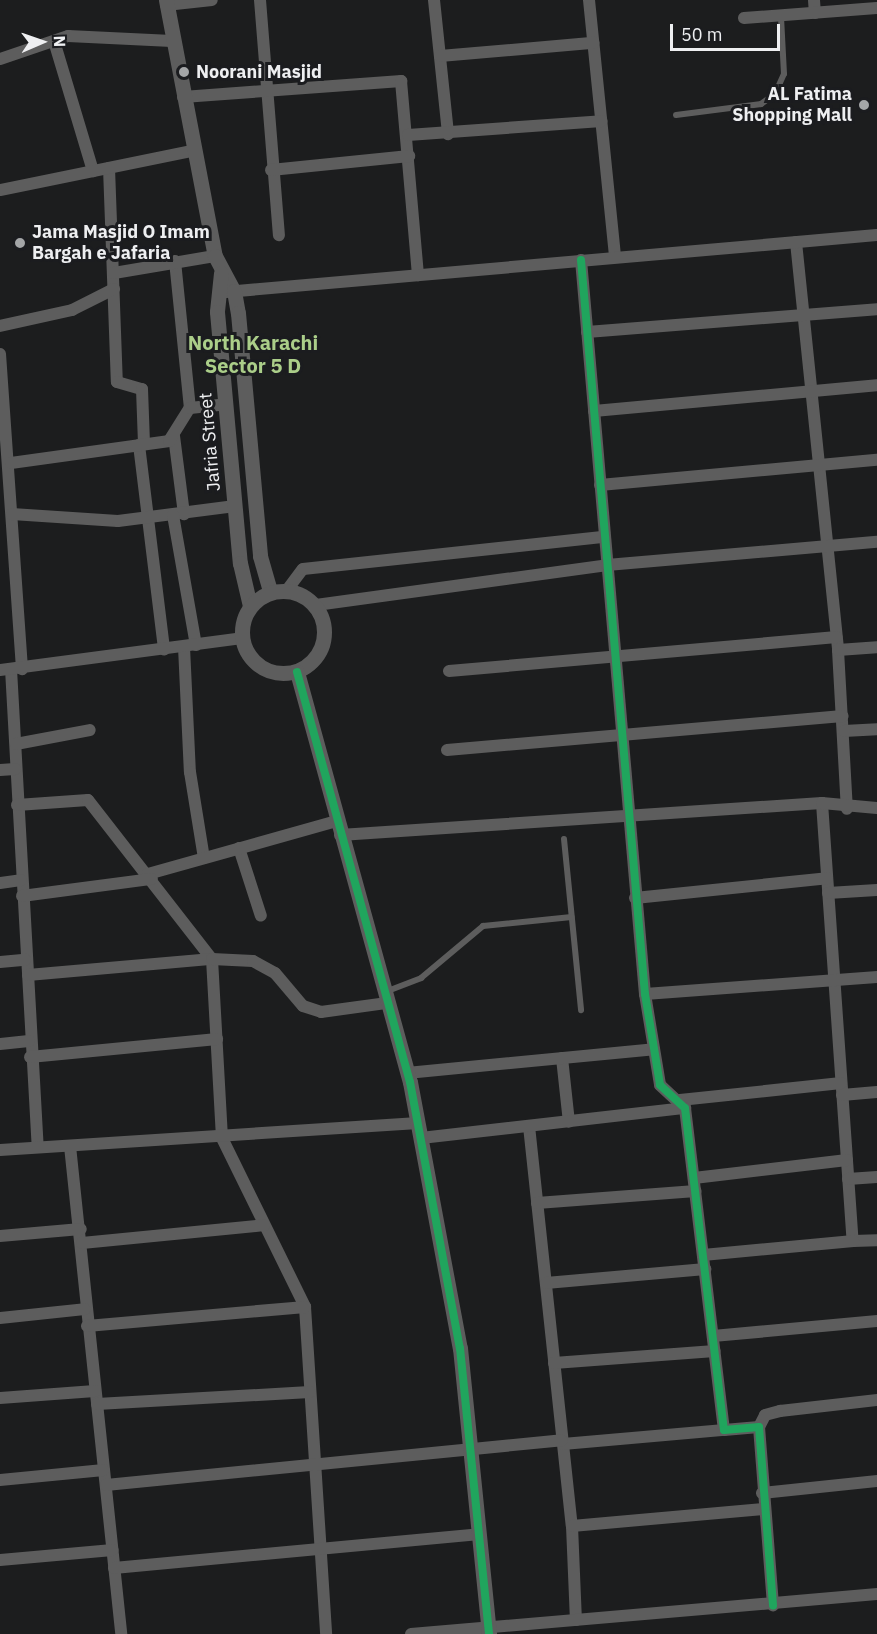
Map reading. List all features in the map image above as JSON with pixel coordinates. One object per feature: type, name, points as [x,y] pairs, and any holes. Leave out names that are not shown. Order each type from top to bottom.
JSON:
[{"type":"street","points":[[212,0],[166,2],[192,151],[215,256],[221,273],[234,291],[260,556],[270,592]]},
{"type":"street","points":[[260,0],[269,89],[271,170],[279,235]]},
{"type":"street","points":[[434,0],[448,134]]},
{"type":"street","points":[[589,0],[615,257]]},
{"type":"street","points":[[814,0],[815,13]]},
{"type":"street","points":[[744,18],[877,8]]},
{"type":"street","points":[[0,59],[54,40],[81,35],[172,41]]},
{"type":"street","points":[[54,40],[93,171]]},
{"type":"street","points":[[440,56],[593,44]]},
{"type":"street","points":[[183,97],[393,78],[404,90],[418,274]]},
{"type":"street","points":[[408,135],[448,134],[601,121]]},
{"type":"street","points":[[0,190],[192,151]]},
{"type":"street","points":[[271,170],[409,156]]},
{"type":"street","points":[[109,168],[117,382],[142,389],[142,444],[147,519],[164,650]]},
{"type":"street","points":[[216,292],[877,234]]},
{"type":"street","points":[[796,242],[837,637],[847,809]]},
{"type":"street","points":[[114,273],[215,256]]},
{"type":"street","points":[[581,260],[627,817],[645,994],[660,1085],[683,1104],[696,1191],[724,1430]]},
{"type":"street","points":[[175,261],[190,408],[174,436],[190,646],[190,772],[204,858]]},
{"type":"street","name":"Jafria Street","points":[[221,273],[216,292],[235,506],[250,606]]},
{"type":"street","points":[[0,326],[72,310],[114,289]]},
{"type":"street","points":[[587,332],[877,309]]},
{"type":"street","points":[[0,354],[2,402],[11,463],[6,483],[12,514],[6,582],[16,744],[15,770],[25,960],[28,975],[29,1041],[38,1146]]},
{"type":"street","points":[[594,411],[877,385]]},
{"type":"street","points":[[190,408],[226,404]]},
{"type":"street","points":[[11,463],[142,444],[174,436]]},
{"type":"street","points":[[230,446],[250,444]]},
{"type":"street","points":[[600,485],[877,460]]},
{"type":"street","points":[[12,514],[147,519],[235,506]]},
{"type":"street","points":[[287,590],[303,569],[604,537]]},
{"type":"street","points":[[316,605],[325,624],[324,644],[314,662],[297,672],[273,673],[252,661],[242,639],[250,606],[270,592],[287,590],[316,605],[607,565],[877,542]]},
{"type":"street","points":[[449,671],[837,637]]},
{"type":"street","points":[[11,669],[242,639]]},
{"type":"street","points":[[838,650],[877,647]]},
{"type":"street","points":[[297,672],[407,1073],[419,1131],[460,1348],[488,1630]]},
{"type":"street","points":[[447,750],[621,738],[843,716]]},
{"type":"street","points":[[844,731],[877,729]]},
{"type":"street","points":[[16,744],[90,730]]},
{"type":"street","points":[[0,770],[15,770]]},
{"type":"street","points":[[17,804],[88,801],[150,877],[212,959],[222,1138],[305,1307],[313,1463],[326,1634]]},
{"type":"street","points":[[822,803],[853,1241]]},
{"type":"street","points":[[22,896],[150,877],[239,848],[338,828],[627,817],[822,803],[847,809],[877,808]]},
{"type":"street","points":[[239,848],[261,916]]},
{"type":"street","points":[[635,898],[827,878]]},
{"type":"street","points":[[0,883],[21,880]]},
{"type":"street","points":[[828,893],[877,890]]},
{"type":"street","points":[[28,975],[212,959],[253,961],[275,973],[303,1006],[321,1012],[386,998]]},
{"type":"street","points":[[0,962],[25,960]]},
{"type":"street","points":[[645,994],[877,977]]},
{"type":"street","points":[[30,1057],[217,1039]]},
{"type":"street","points":[[0,1044],[29,1041]]},
{"type":"street","points":[[407,1073],[654,1050]]},
{"type":"street","points":[[562,1058],[569,1122]]},
{"type":"street","points":[[0,1150],[38,1146],[529,1126],[683,1104],[842,1089],[877,1092]]},
{"type":"street","points":[[529,1126],[572,1526],[576,1620]]},
{"type":"street","points":[[70,1146],[81,1229],[85,1309],[121,1634]]},
{"type":"street","points":[[694,1178],[847,1160]]},
{"type":"street","points":[[848,1179],[877,1177]]},
{"type":"street","points":[[537,1203],[696,1191]]},
{"type":"street","points":[[82,1244],[264,1225]]},
{"type":"street","points":[[0,1236],[81,1229]]},
{"type":"street","points":[[703,1255],[877,1240]]},
{"type":"street","points":[[546,1283],[705,1269]]},
{"type":"street","points":[[87,1326],[305,1307]]},
{"type":"street","points":[[0,1318],[85,1309]]},
{"type":"street","points":[[713,1336],[877,1321]]},
{"type":"street","points":[[554,1363],[715,1351]]},
{"type":"street","points":[[0,1398],[95,1390]]},
{"type":"street","points":[[96,1404],[310,1392]]},
{"type":"street","points":[[773,1605],[763,1509],[759,1427],[765,1415],[780,1411],[877,1400]]},
{"type":"street","points":[[106,1485],[470,1448],[759,1427]]},
{"type":"street","points":[[0,1480],[104,1470]]},
{"type":"street","points":[[762,1493],[877,1481]]},
{"type":"street","points":[[572,1526],[763,1509]]},
{"type":"street","points":[[114,1568],[479,1534]]},
{"type":"street","points":[[0,1560],[113,1550]]},
{"type":"street","points":[[411,1634],[488,1630],[576,1620],[773,1605],[877,1594]]},
{"type":"lane","points":[[676,115],[761,104],[775,94],[784,74],[781,16]]},
{"type":"lane","points":[[564,839],[581,1010]]},
{"type":"lane","points":[[386,998],[420,978],[483,926],[572,917]]},
{"type":"cycle path","points":[[581,260],[645,994],[660,1085],[685,1108],[724,1430],[759,1427],[773,1605]]},
{"type":"cycle path","points":[[297,672],[410,1082],[460,1348],[489,1634]]},
{"type":"place","name":"Noorani Masjid","points":[[184,72]]},
{"type":"place","name":"AL Fatima Shopping Mall","points":[[864,105]]},
{"type":"place","name":"Jama Masjid O Imam Bargah e Jafaria","points":[[20,243]]},
{"type":"district","name":"North Karachi Sector 5 D","points":[[253,354]]}]
